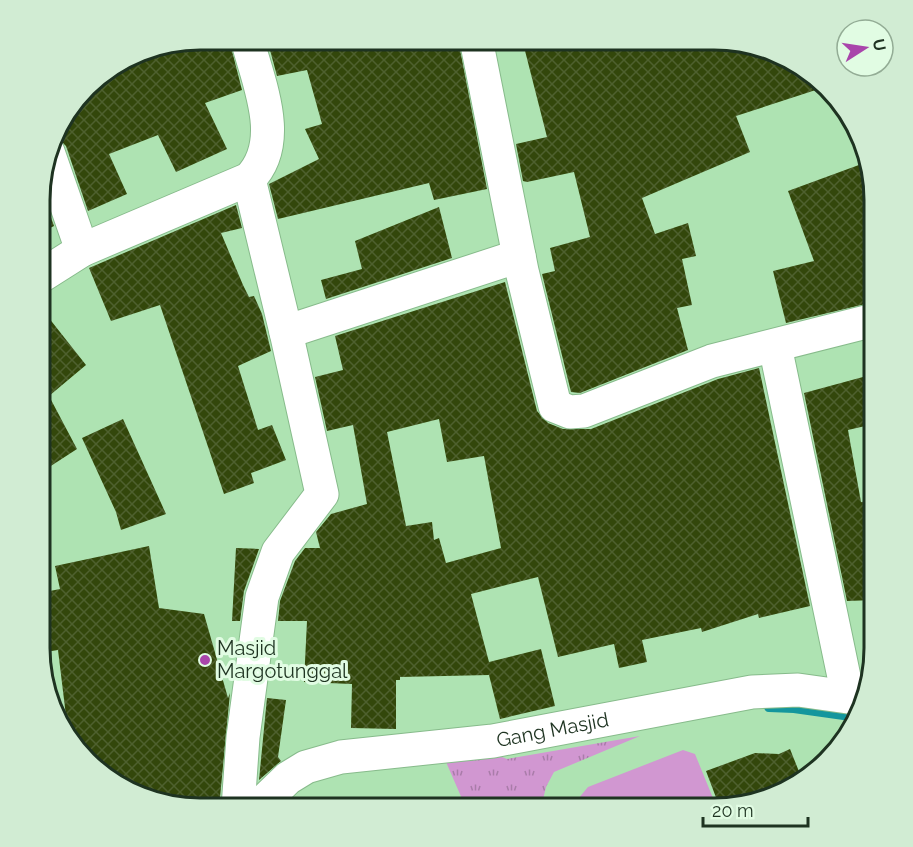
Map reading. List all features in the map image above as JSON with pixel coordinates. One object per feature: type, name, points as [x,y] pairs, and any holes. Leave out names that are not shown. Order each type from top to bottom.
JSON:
[{"type":"street","points":[[50,270],[81,250],[249,179],[259,169],[268,134],[266,112],[250,50]]},
{"type":"street","points":[[478,50],[519,256],[555,406],[560,410],[584,411],[712,361],[863,323]]},
{"type":"street","points":[[53,168],[81,250]]},
{"type":"street","points":[[239,798],[243,737],[262,597],[278,552],[322,494],[249,179]]},
{"type":"street","points":[[286,332],[519,256]]},
{"type":"street","points":[[775,346],[855,697]]},
{"type":"street","name":"Gang Masjid","points":[[267,798],[288,778],[306,767],[341,757],[493,741],[752,692],[798,690],[854,698]]},
{"type":"green space","points":[[640,736],[554,772],[544,797],[461,798],[446,762],[497,755],[507,759]]},
{"type":"green space","points":[[683,750],[695,754],[713,797],[579,797],[588,787]]},
{"type":"building","points":[[232,50],[242,90],[205,103],[227,149],[176,172],[158,135],[109,154],[127,194],[88,211],[66,146],[61,141],[87,100],[100,87],[124,70],[151,57],[180,51]]},
{"type":"building","points":[[270,50],[460,50],[487,189],[434,200],[429,183],[278,219],[269,184],[319,159],[305,129],[322,124],[307,70],[277,76]]},
{"type":"building","points":[[525,50],[733,51],[762,57],[780,65],[805,80],[816,90],[736,116],[750,152],[642,198],[655,234],[688,223],[696,256],[682,259],[692,305],[677,308],[688,350],[580,393],[571,392],[542,274],[555,271],[550,248],[590,237],[574,172],[523,181],[516,144],[547,137]]},
{"type":"building","points":[[859,165],[863,189],[863,305],[786,323],[773,271],[814,261],[788,191]]},
{"type":"building","points":[[236,205],[242,228],[221,233],[249,297],[254,296],[262,314],[271,351],[238,366],[258,430],[272,425],[286,460],[251,473],[254,483],[224,494],[160,305],[111,321],[89,268]]},
{"type":"building","points":[[439,207],[452,258],[326,299],[321,280],[362,269],[355,241]]},
{"type":"building","points":[[50,215],[54,226],[50,228]]},
{"type":"building","points":[[505,282],[537,411],[548,423],[563,429],[591,429],[718,379],[759,368],[810,606],[759,618],[758,614],[702,632],[701,628],[642,640],[647,662],[619,668],[614,644],[558,657],[538,577],[471,594],[489,662],[541,649],[555,706],[500,719],[489,675],[400,677],[400,680],[396,680],[396,729],[351,728],[352,684],[304,682],[307,621],[278,621],[280,601],[295,561],[305,548],[320,548],[316,532],[331,514],[367,504],[353,425],[327,431],[315,377],[343,370],[335,336]],"holes":[[[439,419],[447,462],[484,456],[501,548],[446,563],[439,538],[434,540],[432,522],[406,526],[387,432]]]},
{"type":"building","points":[[50,319],[86,365],[50,395]]},
{"type":"building","points":[[863,377],[864,426],[848,430],[861,502],[864,502],[864,600],[847,601],[804,393]]},
{"type":"building","points":[[50,398],[77,449],[50,467]]},
{"type":"building","points":[[123,419],[166,514],[121,530],[116,512],[82,438]]},
{"type":"building","points":[[149,546],[159,608],[204,614],[228,698],[230,693],[220,798],[170,795],[142,786],[108,767],[87,747],[75,731],[66,715],[58,650],[50,651],[50,591],[60,589],[55,566]]},
{"type":"building","points":[[236,548],[259,549],[244,591],[240,621],[232,621]]},
{"type":"building","points":[[267,698],[286,700],[278,757],[281,761],[259,780]]},
{"type":"building","points":[[790,749],[799,771],[771,786],[753,792],[716,797],[706,771],[755,753],[779,754]]},
{"type":"waterway","points":[[769,707],[847,715]]},
{"type":"place","name":"Masjid Margotunggal","points":[[205,660]]}]
